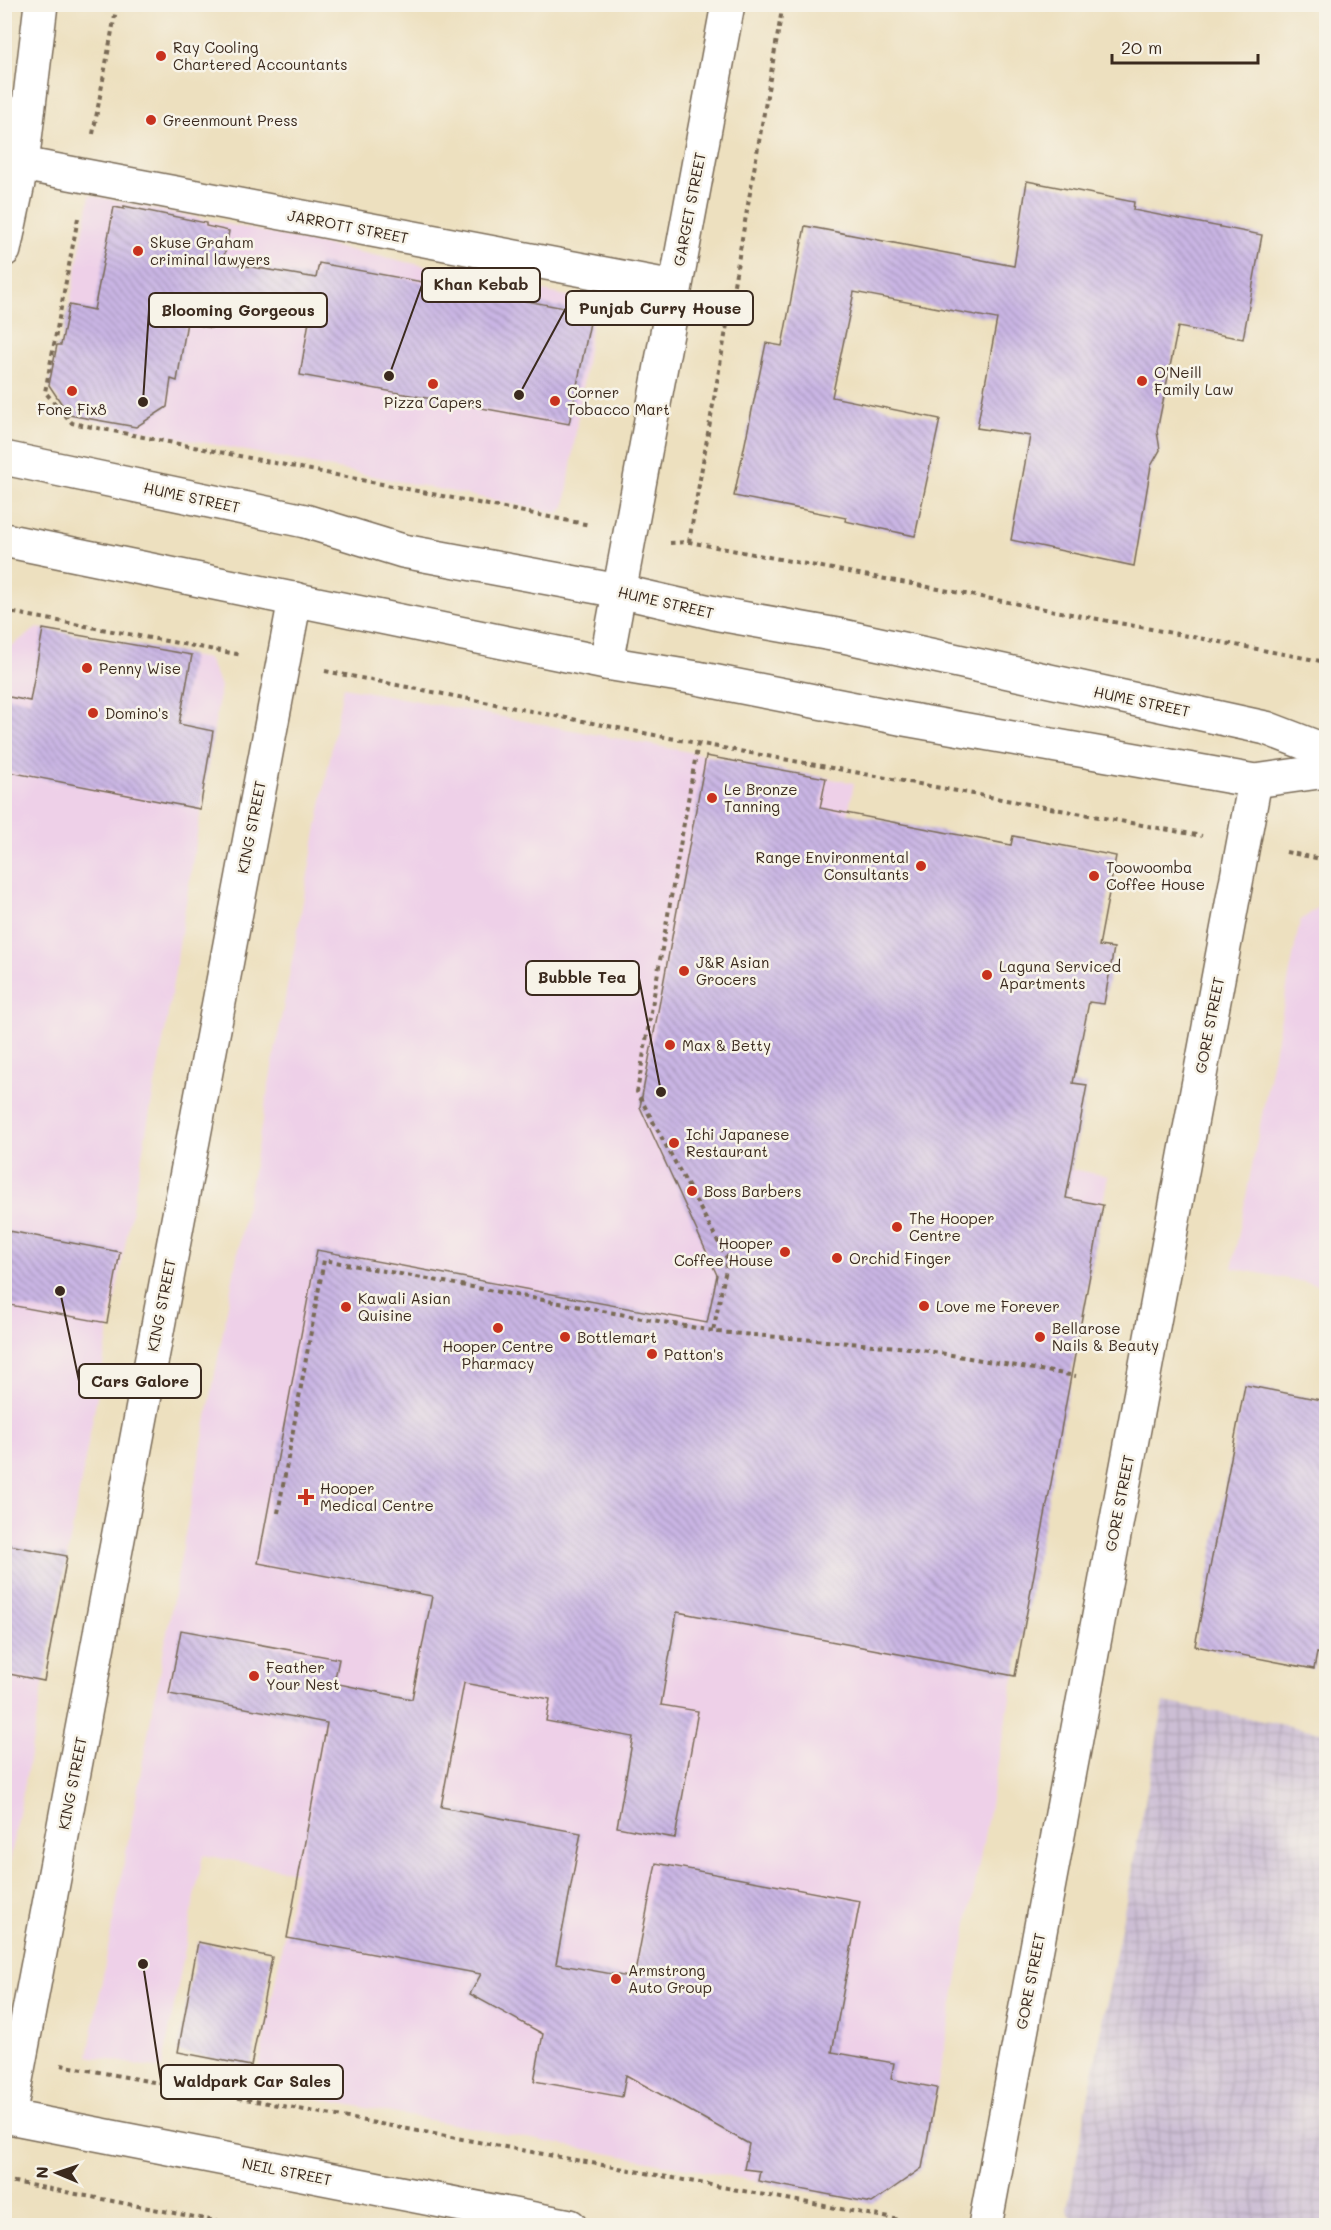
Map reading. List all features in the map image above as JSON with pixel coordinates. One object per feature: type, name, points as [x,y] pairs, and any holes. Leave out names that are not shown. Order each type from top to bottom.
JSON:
[{"type":"main road","points":[[4,250],[22,164],[41,4]]},
{"type":"main road","name":"GARGET STREET","points":[[606,663],[728,4]]},
{"type":"main road","name":"JARROTT STREET","points":[[22,164],[674,287]]},
{"type":"main road","name":"HUME STREET","points":[[4,458],[305,521],[403,551],[619,591],[719,614],[870,642],[1266,728],[1326,751]]},
{"type":"main road","points":[[4,540],[606,663],[1255,781],[1326,771]]},
{"type":"main road","name":"KING STREET","points":[[7,2117],[295,599]]},
{"type":"main road","name":"GORE STREET","points":[[985,2226],[1255,781]]},
{"type":"main road","name":"NEIL STREET","points":[[7,2117],[570,2226]]},
{"type":"path","points":[[689,542],[783,4]]},
{"type":"path","points":[[45,392],[72,423],[674,544],[689,542],[1326,662]]},
{"type":"path","points":[[4,611],[246,656]]},
{"type":"path","points":[[321,671],[1326,860]]},
{"type":"path","points":[[698,743],[637,1092],[728,1260],[713,1331]]},
{"type":"path","points":[[278,1513],[324,1260],[713,1331],[910,1348],[1076,1376]]},
{"type":"path","points":[[20,2058],[933,2226]]},
{"type":"path","points":[[4,2180],[241,2226]]},
{"type":"shaded area","points":[[90,195],[595,302],[565,507],[558,513],[76,417],[55,383]]},
{"type":"shaded area","points":[[37,628],[208,659],[221,686],[166,1026],[5,1889],[4,651]]},
{"type":"shaded area","points":[[343,687],[854,783],[791,1117],[1108,1176],[922,2168],[872,2203],[255,2087],[296,1872],[203,1855],[162,2069],[88,2056]]},
{"type":"shaded area","points":[[1326,901],[1326,1286],[1232,1268],[1300,921]]},
{"type":"shaded area","points":[[1164,1702],[1326,1733],[1326,2225],[1076,2225],[1067,2210]]},
{"type":"building","points":[[1027,181],[1134,202],[1133,210],[1262,235],[1243,339],[1178,327],[1157,431],[1160,450],[1151,466],[1134,566],[1011,540],[1030,436],[977,428],[997,319],[854,292],[832,397],[940,419],[915,536],[845,521],[846,518],[734,496],[766,343],[782,346],[805,226],[1014,266]]},
{"type":"building","points":[[124,206],[206,223],[206,226],[229,231],[223,262],[316,278],[319,263],[592,313],[569,424],[300,375],[310,315],[217,297],[211,328],[187,322],[177,381],[171,379],[167,407],[136,427],[69,415],[49,385],[57,345],[61,345],[69,305],[94,310],[114,207],[124,209]]},
{"type":"building","name":"Domino's","points":[[43,629],[192,655],[179,724],[213,731],[200,809],[4,771],[4,696],[30,701]]},
{"type":"building","points":[[706,756],[826,778],[820,808],[1011,845],[1013,836],[1116,856],[1099,946],[1114,948],[1104,1004],[1089,1002],[1073,1083],[1087,1085],[1066,1198],[1103,1205],[1015,1676],[677,1612],[661,1705],[698,1711],[675,1838],[617,1827],[633,1737],[546,1721],[550,1699],[464,1683],[441,1807],[581,1833],[556,1964],[634,1978],[656,1863],[860,1901],[832,2052],[894,2063],[891,2079],[937,2088],[922,2168],[872,2203],[758,2181],[760,2171],[744,2169],[749,2144],[626,2075],[622,2097],[534,2081],[543,2034],[470,1994],[481,1974],[287,1938],[327,1723],[169,1694],[181,1630],[339,1659],[334,1683],[412,1699],[432,1596],[258,1563],[317,1250],[707,1323],[717,1275],[640,1107]]},
{"type":"building","points":[[4,1230],[120,1252],[107,1323],[4,1304]]},
{"type":"building","points":[[1245,1385],[1326,1401],[1326,1629],[1322,1654],[1317,1653],[1314,1669],[1195,1646]]},
{"type":"building","points":[[4,1544],[67,1556],[44,1681],[4,1673]]},
{"type":"building","points":[[198,1942],[272,1957],[251,2066],[178,2052]]},
{"type":"place","name":"Ray Cooling Chartered Accountants","points":[[161,56]]},
{"type":"place","name":"Greenmount Press","points":[[151,120]]},
{"type":"place","name":"Skuse Graham criminal lawyers","points":[[138,251]]},
{"type":"place","name":"Khan Kebab","points":[[389,376]]},
{"type":"place","name":"O'Neill Family Law","points":[[1142,381]]},
{"type":"place","name":"Pizza Capers","points":[[433,384]]},
{"type":"place","name":"Fone Fix8","points":[[72,391]]},
{"type":"place","name":"Punjab Curry House","points":[[519,395]]},
{"type":"place","name":"Corner Tobacco Mart","points":[[555,401]]},
{"type":"place","name":"Blooming Gorgeous","points":[[143,402]]},
{"type":"place","name":"Penny Wise","points":[[87,668]]},
{"type":"place","name":"Domino's","points":[[93,713]]},
{"type":"place","name":"Le Bronze Tanning","points":[[712,798]]},
{"type":"place","name":"Range Environmental Consultants","points":[[921,866]]},
{"type":"place","name":"Toowoomba Coffee House","points":[[1094,876]]},
{"type":"place","name":"J&R Asian Grocers","points":[[684,971]]},
{"type":"place","name":"Laguna Serviced Apartments","points":[[987,975]]},
{"type":"place","name":"Max & Betty","points":[[670,1045]]},
{"type":"place","name":"Bubble Tea","points":[[661,1092]]},
{"type":"place","name":"Ichi Japanese Restaurant","points":[[674,1143]]},
{"type":"place","name":"Boss Barbers","points":[[692,1191]]},
{"type":"place","name":"The Hooper Centre","points":[[897,1227]]},
{"type":"place","name":"Hooper Coffee House","points":[[785,1252]]},
{"type":"place","name":"Orchid Finger","points":[[837,1258]]},
{"type":"place","name":"Cars Galore","points":[[60,1291]]},
{"type":"place","name":"Love me Forever","points":[[924,1306]]},
{"type":"place","name":"Kawali Asian Quisine","points":[[346,1307]]},
{"type":"place","name":"Hooper Centre Pharmacy","points":[[498,1328]]},
{"type":"place","name":"Bottlemart","points":[[565,1337]]},
{"type":"place","name":"Bellarose Nails & Beauty","points":[[1040,1337]]},
{"type":"place","name":"Patton's","points":[[652,1354]]},
{"type":"place","name":"Hooper Medical Centre","points":[[306,1497]]},
{"type":"place","name":"Feather Your Nest","points":[[254,1676]]},
{"type":"place","name":"Waldpark Car Sales","points":[[143,1964]]},
{"type":"place","name":"Armstrong Auto Group","points":[[616,1979]]}]
